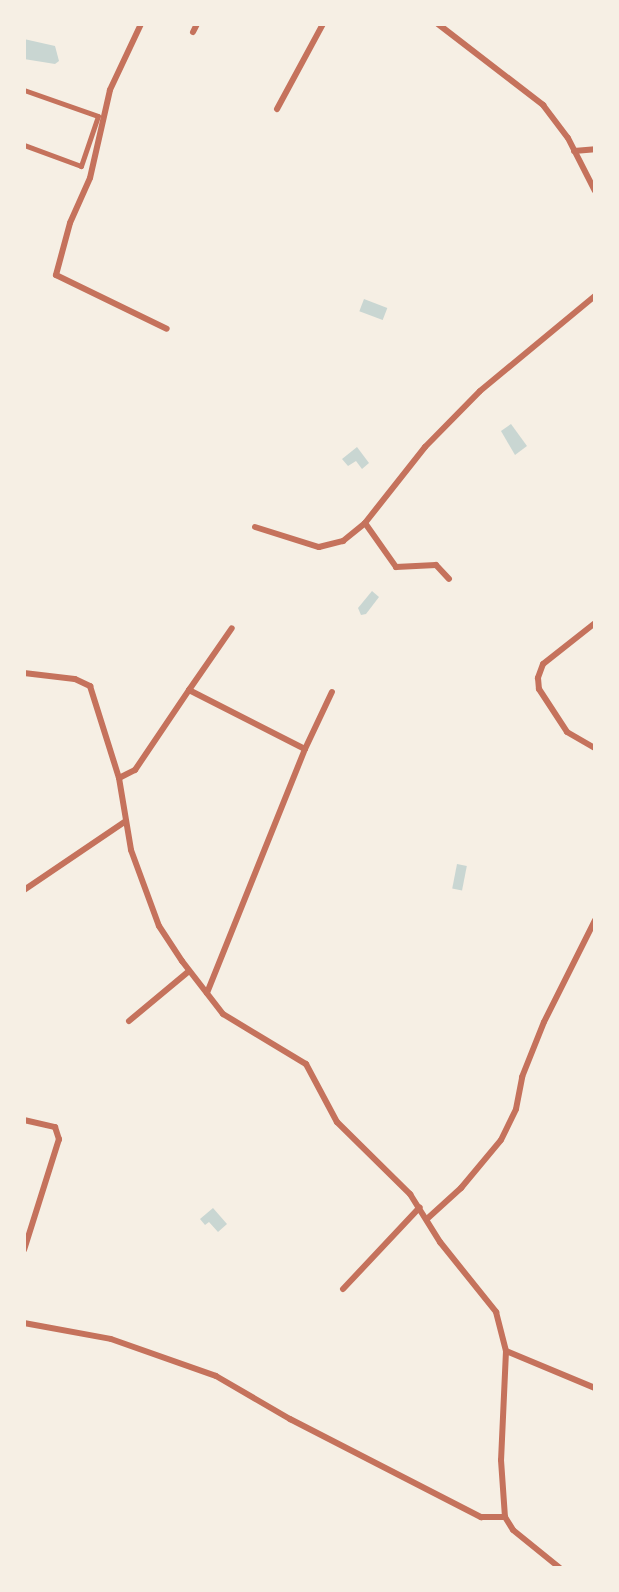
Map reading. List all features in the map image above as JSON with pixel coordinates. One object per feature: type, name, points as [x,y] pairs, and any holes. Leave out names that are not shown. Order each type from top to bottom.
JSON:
[{"type":"street","points":[[141,24],[110,90],[90,178],[70,223],[57,275],[167,329]]},
{"type":"street","points":[[193,32],[197,24]]},
{"type":"street","points":[[277,109],[323,24]]},
{"type":"street","points":[[438,24],[523,87],[543,105],[574,151],[595,191]]},
{"type":"street","points":[[24,90],[98,116],[81,166],[24,145]]},
{"type":"street","points":[[574,151],[595,149]]},
{"type":"street","points":[[255,527],[319,547],[343,541],[365,523],[425,447],[480,391],[595,296]]},
{"type":"street","points":[[365,523],[396,567],[436,565],[448,579]]},
{"type":"street","points":[[595,623],[543,664],[538,678],[539,689],[567,732],[595,748]]},
{"type":"street","points":[[119,778],[135,770],[232,628]]},
{"type":"street","points":[[24,673],[75,679],[90,686],[119,778],[131,850],[159,926],[189,971],[223,1014],[306,1064],[337,1122],[420,1207],[441,1242],[496,1312],[506,1351],[501,1460],[505,1518],[513,1530],[560,1568]]},
{"type":"street","points":[[189,690],[305,750]]},
{"type":"street","points":[[207,993],[305,750],[332,693]]},
{"type":"street","points":[[24,890],[126,821]]},
{"type":"street","points":[[428,1218],[461,1188],[501,1140],[516,1109],[522,1077],[544,1022],[595,920]]},
{"type":"street","points":[[129,1021],[189,971]]},
{"type":"street","points":[[24,1120],[55,1126],[59,1138],[24,1250]]},
{"type":"street","points":[[343,1289],[420,1207]]},
{"type":"street","points":[[24,1323],[111,1339],[216,1376],[290,1419],[481,1517],[505,1518]]},
{"type":"street","points":[[506,1351],[595,1388]]},
{"type":"shaded area","points":[[24,39],[55,46],[59,61],[55,64],[24,59]]},
{"type":"shaded area","points":[[364,299],[387,308],[383,320],[359,311]]},
{"type":"shaded area","points":[[511,424],[527,446],[515,455],[501,431]]},
{"type":"shaded area","points":[[357,447],[369,463],[362,469],[356,461],[348,466],[342,459]]},
{"type":"shaded area","points":[[372,591],[379,597],[366,614],[361,615],[358,608]]},
{"type":"shaded area","points":[[457,864],[467,866],[462,890],[452,889]]},
{"type":"shaded area","points":[[213,1208],[227,1224],[218,1232],[209,1222],[205,1225],[200,1219]]}]
